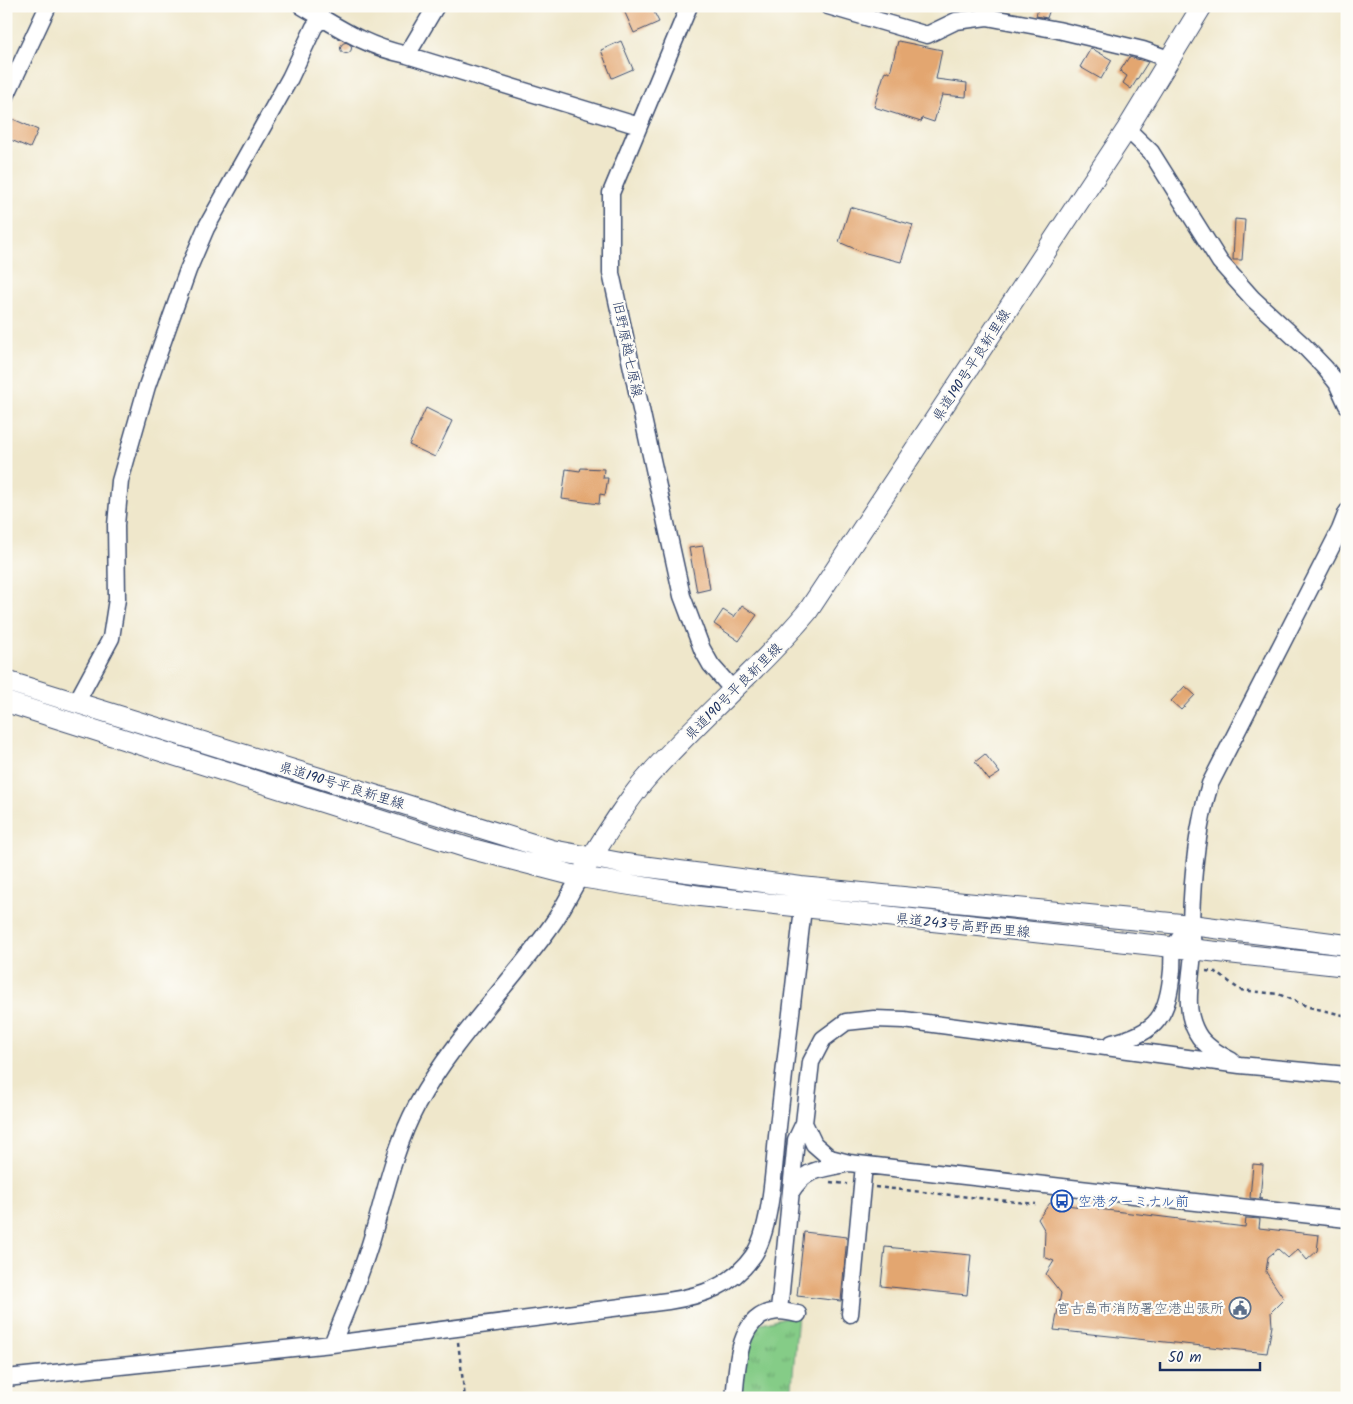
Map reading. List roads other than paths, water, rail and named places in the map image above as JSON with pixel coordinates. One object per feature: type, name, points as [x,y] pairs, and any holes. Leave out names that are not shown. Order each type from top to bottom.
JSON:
[{"type":"main road","name":"県道190号平良新里線","points":[[6,681],[552,850],[591,858],[643,782],[776,649],[808,611],[1126,129],[1202,6]]},
{"type":"main road","name":"県道190号平良新里線","points":[[6,702],[468,848],[580,877]]},
{"type":"main road","name":"県道243号高野西里線","points":[[591,858],[802,887],[1191,925],[1347,945]]},
{"type":"main road","points":[[580,877],[591,858]]},
{"type":"main road","name":"県道243号高野西里線","points":[[580,877],[700,896],[802,908],[1347,966]]},
{"type":"street","points":[[6,96],[48,6]]},
{"type":"street","points":[[302,6],[338,30],[386,51],[407,55],[639,126]]},
{"type":"street","points":[[407,55],[436,6]]},
{"type":"street","name":"旧野原越七原線","points":[[689,6],[610,193],[611,273],[682,596],[702,649],[711,665],[733,690]]},
{"type":"street","points":[[828,6],[927,35],[956,21],[987,17],[1068,32],[1143,50],[1169,59]]},
{"type":"street","points":[[76,703],[111,638],[117,599],[116,525],[120,481],[147,386],[188,270],[206,228],[290,78],[314,27],[322,18]]},
{"type":"street","points":[[1126,129],[1151,152],[1220,262],[1252,299],[1304,346],[1338,383],[1347,405]]},
{"type":"street","points":[[1240,1065],[1214,1051],[1197,1033],[1188,1008],[1193,950],[1191,925],[1196,839],[1200,816],[1210,784],[1340,530],[1347,512]]},
{"type":"street","points":[[332,1344],[348,1308],[366,1257],[404,1132],[417,1105],[431,1081],[474,1021],[552,926],[580,877]]},
{"type":"street","points":[[6,1378],[332,1344],[700,1296],[720,1286],[752,1258],[760,1244],[770,1197],[802,908]]},
{"type":"street","points":[[1101,1046],[1133,1039],[1156,1023],[1168,1004],[1172,948],[1191,925]]},
{"type":"street","points":[[778,1311],[796,1140],[804,1123],[811,1062],[824,1039],[846,1022],[874,1019],[904,1020],[1240,1065],[1347,1075]]},
{"type":"street","points":[[804,1123],[814,1144],[830,1158],[857,1164],[1347,1219]]},
{"type":"street","points":[[850,1314],[862,1186],[857,1164]]},
{"type":"street","points":[[791,1192],[799,1179],[808,1173],[857,1164]]},
{"type":"street","points":[[734,1398],[741,1342],[750,1326],[765,1315],[778,1311],[798,1314]]},
{"type":"place","name":"空港ターミナル前","points":[[1062,1201]]},
{"type":"place","name":"宮古島市消防署空港出張所","points":[[1240,1308]]}]
